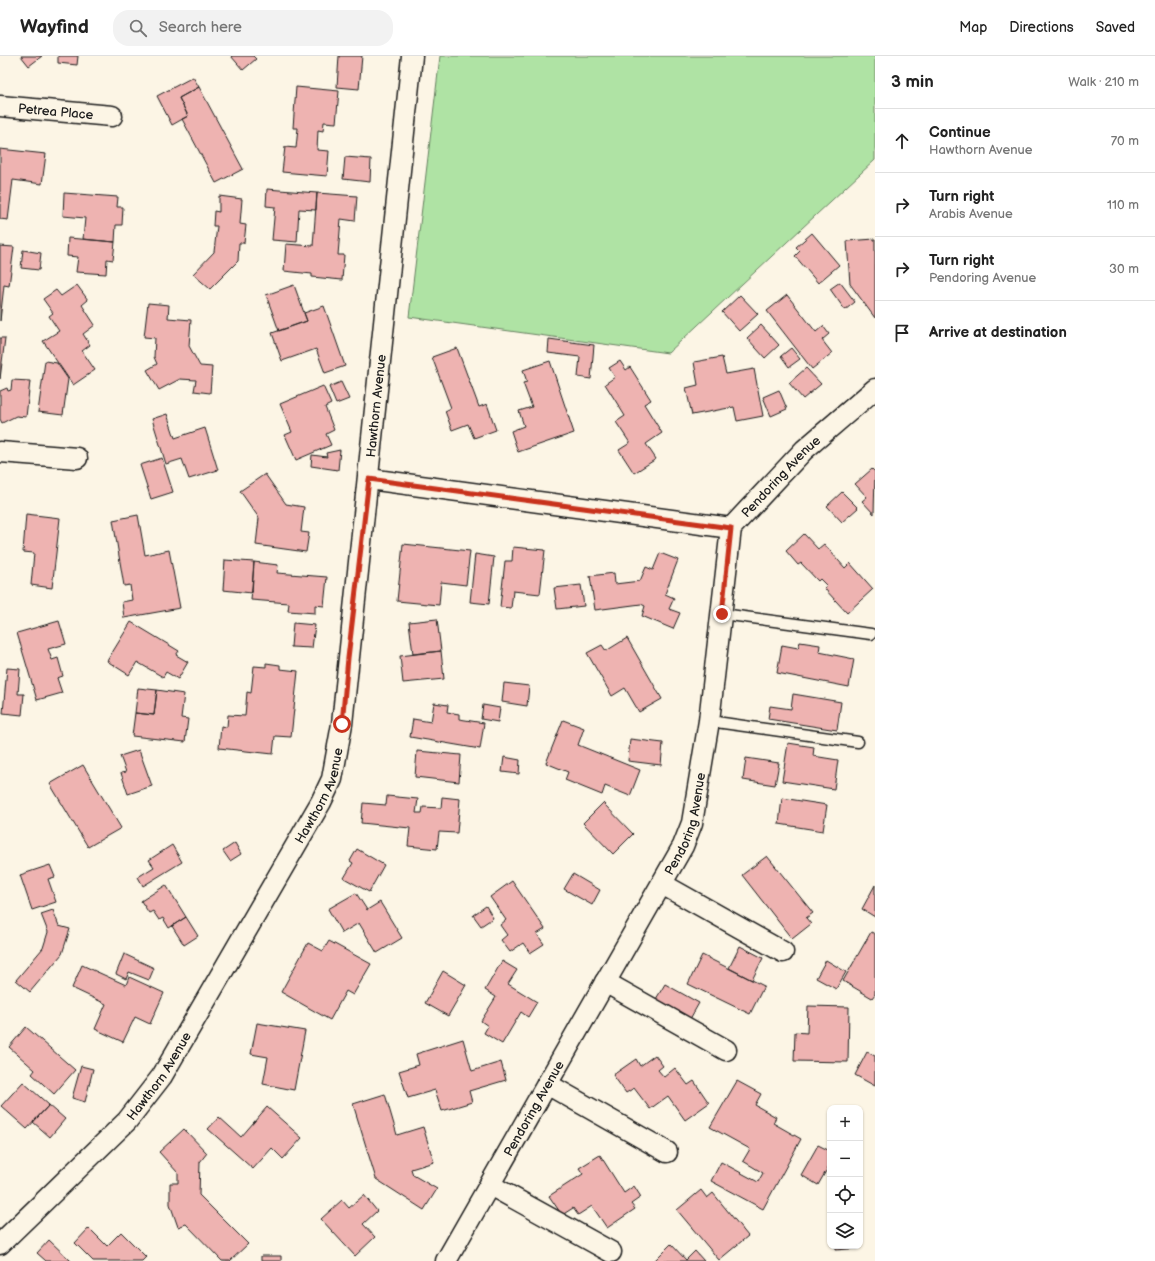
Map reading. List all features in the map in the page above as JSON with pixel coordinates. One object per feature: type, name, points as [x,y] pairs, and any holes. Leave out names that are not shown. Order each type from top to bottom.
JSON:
[{"type":"street","name":"Hawthorn Avenue","points":[[0,1244],[126,1121],[162,1076],[321,802],[332,779],[339,750],[369,479],[412,56]]},
{"type":"street","name":"Petrea Place","points":[[0,106],[112,116]]},
{"type":"street","name":"Pendoring Avenue","points":[[446,1261],[662,884],[683,846],[692,823],[709,721],[731,528],[804,450],[875,389]]},
{"type":"street","points":[[0,452],[77,458]]},
{"type":"street","points":[[369,479],[731,528]]},
{"type":"street","points":[[662,884],[783,952]]},
{"type":"street","points":[[605,982],[726,1050]]},
{"type":"street","points":[[547,1084],[667,1152]]},
{"type":"street","points":[[490,1185],[611,1252]]},
{"type":"lane","points":[[722,614],[871,634]]},
{"type":"lane","points":[[709,721],[858,742]]},
{"type":"green space","points":[[440,56],[875,56],[875,160],[668,353],[409,317]]},
{"type":"building","points":[[21,56],[42,56],[29,66]]},
{"type":"building","points":[[58,56],[78,56],[77,65],[58,63]]},
{"type":"building","points":[[231,56],[253,56],[256,59],[243,70]]},
{"type":"building","points":[[339,56],[362,56],[359,89],[337,87]]},
{"type":"building","points":[[193,77],[199,87],[179,98],[188,116],[172,125],[157,96]]},
{"type":"building","points":[[199,87],[243,169],[216,183],[182,119],[188,116],[179,98]]},
{"type":"building","points":[[296,87],[339,91],[336,123],[324,122],[323,131],[318,130],[317,150],[329,151],[327,176],[282,172],[285,147],[296,148],[298,128],[293,128]]},
{"type":"building","points":[[0,149],[46,154],[42,184],[13,180],[8,220],[0,219]]},
{"type":"building","points":[[345,157],[371,159],[370,182],[343,179]]},
{"type":"building","points":[[267,189],[317,193],[316,210],[299,209],[297,242],[272,240],[275,207],[266,206]]},
{"type":"building","points":[[64,193],[118,197],[117,207],[123,207],[122,225],[116,225],[115,242],[83,239],[85,218],[63,216]]},
{"type":"building","points":[[317,193],[357,196],[355,221],[341,219],[338,255],[344,255],[342,280],[312,277],[312,274],[284,271],[286,244],[313,246]]},
{"type":"building","points":[[219,196],[242,199],[240,224],[246,225],[244,243],[239,243],[238,261],[210,289],[193,274],[214,252],[217,226],[213,226],[214,211],[219,212]]},
{"type":"building","points":[[812,233],[839,265],[818,283],[795,256],[800,251],[796,247]]},
{"type":"building","points":[[68,238],[115,242],[113,260],[107,259],[106,274],[76,272],[78,257],[67,256]]},
{"type":"building","points":[[875,239],[875,318],[850,284],[847,241]]},
{"type":"building","points":[[0,246],[14,247],[9,286],[4,285],[0,321]]},
{"type":"building","points":[[23,250],[41,253],[39,270],[21,268]]},
{"type":"building","points":[[840,282],[855,302],[845,310],[830,289]]},
{"type":"building","points":[[77,285],[88,300],[82,305],[95,325],[83,334],[90,345],[82,351],[95,370],[73,385],[43,341],[59,331],[49,316],[53,313],[43,299],[56,290],[61,296]]},
{"type":"building","points":[[294,285],[307,321],[279,331],[266,295]]},
{"type":"building","points":[[740,295],[758,314],[739,331],[722,312]]},
{"type":"building","points":[[787,295],[816,332],[823,326],[829,334],[822,340],[832,353],[812,369],[767,311]]},
{"type":"building","points":[[148,303],[169,305],[168,318],[191,320],[189,346],[200,366],[212,367],[210,393],[194,391],[196,380],[180,379],[159,390],[147,370],[157,364],[154,357],[155,338],[144,337]]},
{"type":"building","points":[[324,306],[345,366],[325,373],[316,349],[282,361],[272,333],[307,321],[304,313]]},
{"type":"building","points":[[761,325],[779,345],[765,358],[747,338]]},
{"type":"building","points":[[0,338],[5,338],[0,379]]},
{"type":"building","points":[[549,339],[594,345],[591,379],[578,377],[580,357],[548,353]]},
{"type":"building","points":[[457,348],[479,407],[487,404],[496,430],[474,438],[468,424],[452,430],[445,411],[451,408],[432,357]]},
{"type":"building","points":[[791,348],[800,359],[789,367],[781,356]]},
{"type":"building","points":[[722,357],[726,374],[754,369],[763,416],[737,421],[734,407],[692,415],[686,388],[698,385],[694,362]]},
{"type":"building","points":[[45,361],[57,363],[68,379],[63,415],[38,412]]},
{"type":"building","points":[[550,361],[574,433],[518,452],[511,431],[524,426],[519,411],[532,407],[523,383],[527,382],[523,370]]},
{"type":"building","points":[[620,361],[626,370],[630,367],[651,400],[644,404],[662,433],[646,444],[656,459],[634,473],[619,450],[630,443],[616,422],[625,416],[605,384],[615,377],[609,368]]},
{"type":"building","points":[[806,368],[821,384],[803,399],[789,383]]},
{"type":"building","points":[[12,380],[30,381],[26,417],[16,416],[2,423],[0,419],[0,391],[7,388],[8,391],[11,390]]},
{"type":"building","points":[[341,382],[349,399],[336,404],[329,387]]},
{"type":"building","points":[[323,386],[331,404],[325,407],[334,430],[326,434],[331,445],[296,460],[285,435],[292,432],[280,404]]},
{"type":"building","points":[[779,390],[787,409],[771,416],[763,397]]},
{"type":"building","points":[[167,414],[175,438],[205,428],[218,470],[189,479],[182,459],[166,464],[152,419]]},
{"type":"building","points":[[340,450],[338,470],[311,466],[312,455],[327,457],[326,453]]},
{"type":"building","points":[[162,458],[173,492],[151,499],[140,465]]},
{"type":"building","points":[[872,469],[875,472],[874,514],[862,501],[867,497],[855,484]]},
{"type":"building","points":[[265,474],[286,504],[304,507],[301,532],[309,533],[306,552],[256,545],[259,518],[240,491]]},
{"type":"building","points":[[842,492],[858,508],[842,522],[827,506]]},
{"type":"building","points":[[26,514],[60,518],[52,588],[31,585],[34,553],[23,552]]},
{"type":"building","points":[[138,515],[145,555],[169,550],[180,608],[124,618],[122,602],[132,600],[130,585],[124,586],[113,520]]},
{"type":"building","points":[[804,534],[818,549],[824,544],[845,568],[850,563],[873,589],[847,613],[824,588],[827,586],[820,579],[818,581],[801,563],[798,565],[786,551]]},
{"type":"building","points":[[403,544],[470,551],[466,585],[441,582],[439,605],[397,601]]},
{"type":"building","points":[[513,547],[545,550],[540,594],[513,591],[511,608],[500,607],[505,561],[512,561]]},
{"type":"building","points":[[660,553],[678,560],[665,594],[674,598],[669,609],[680,613],[673,629],[642,616],[645,606],[641,604],[595,610],[590,576],[614,573],[615,584],[640,581],[646,567],[653,570]]},
{"type":"building","points":[[475,554],[494,557],[489,604],[470,602]]},
{"type":"building","points":[[225,560],[254,562],[252,593],[223,590]]},
{"type":"building","points":[[254,562],[278,565],[277,573],[327,577],[324,606],[315,605],[315,613],[288,611],[289,603],[251,600]]},
{"type":"building","points":[[581,585],[584,606],[557,609],[554,588]]},
{"type":"building","points":[[437,619],[441,651],[413,654],[409,622]]},
{"type":"building","points":[[59,621],[66,644],[48,649],[52,660],[58,658],[63,676],[57,678],[62,693],[37,700],[17,633]]},
{"type":"building","points":[[131,622],[179,651],[176,655],[188,662],[178,679],[166,672],[163,677],[137,662],[129,675],[107,661]]},
{"type":"building","points":[[293,623],[315,625],[312,648],[291,647]]},
{"type":"building","points":[[627,638],[662,699],[639,712],[625,688],[612,696],[587,653],[602,645],[606,651]]},
{"type":"building","points":[[800,642],[820,645],[819,652],[854,659],[849,687],[777,673],[782,645],[798,648]]},
{"type":"building","points":[[441,651],[444,679],[403,683],[400,656]]},
{"type":"building","points":[[266,663],[280,665],[280,669],[298,671],[291,737],[275,736],[273,754],[219,748],[221,726],[227,727],[228,715],[245,716],[247,692],[251,693],[254,666],[266,667]]},
{"type":"building","points":[[7,668],[20,669],[18,694],[24,694],[22,715],[3,713]]},
{"type":"building","points":[[504,683],[529,686],[527,706],[502,702]]},
{"type":"building","points":[[138,688],[157,690],[154,715],[135,713]]},
{"type":"building","points":[[157,690],[184,694],[181,718],[188,719],[185,742],[132,736],[135,713],[154,715]]},
{"type":"building","points":[[793,694],[841,702],[837,730],[768,719],[770,706],[791,709]]},
{"type":"building","points":[[434,703],[448,705],[447,712],[459,714],[459,719],[484,723],[480,749],[410,737],[413,719],[431,722]]},
{"type":"building","points":[[483,705],[500,708],[498,722],[481,719]]},
{"type":"building","points":[[563,720],[584,728],[578,745],[640,770],[630,796],[605,786],[602,795],[565,780],[568,772],[546,763]]},
{"type":"building","points":[[630,739],[663,743],[661,765],[628,761]]},
{"type":"building","points":[[788,743],[814,747],[813,756],[838,760],[834,789],[782,781]]},
{"type":"building","points":[[139,750],[152,786],[128,794],[121,773],[126,772],[120,756]]},
{"type":"building","points":[[417,751],[461,755],[459,782],[415,777]]},
{"type":"building","points":[[504,757],[520,760],[519,774],[502,772]]},
{"type":"building","points":[[746,758],[779,763],[775,785],[743,780]]},
{"type":"building","points":[[83,765],[121,828],[88,847],[50,784]]},
{"type":"building","points":[[387,796],[418,799],[416,813],[422,813],[423,807],[441,808],[442,797],[460,799],[457,833],[439,832],[437,849],[408,846],[410,828],[361,823],[363,803],[386,805]]},
{"type":"building","points":[[782,798],[827,805],[823,831],[779,824]]},
{"type":"building","points":[[603,803],[633,834],[613,854],[583,823]]},
{"type":"building","points":[[235,843],[241,854],[230,861],[223,851]]},
{"type":"building","points":[[172,845],[182,862],[143,886],[138,877],[154,867],[149,860]]},
{"type":"building","points":[[357,849],[384,865],[369,892],[344,878],[353,863],[350,861]]},
{"type":"building","points":[[767,856],[813,913],[806,918],[811,924],[792,939],[742,875]]},
{"type":"building","points":[[50,865],[55,877],[48,879],[56,902],[32,910],[20,875]]},
{"type":"building","points":[[573,874],[600,890],[592,905],[564,889]]},
{"type":"building","points":[[512,881],[545,929],[537,934],[544,944],[530,953],[523,943],[510,952],[501,940],[507,935],[500,925],[506,920],[490,897]]},
{"type":"building","points":[[166,885],[186,917],[169,928],[163,918],[159,920],[153,911],[149,913],[141,901]]},
{"type":"building","points":[[875,885],[875,917],[862,909]]},
{"type":"building","points":[[356,893],[367,910],[380,902],[402,938],[377,953],[359,923],[342,933],[328,909]]},
{"type":"building","points":[[486,906],[493,918],[481,926],[473,915]]},
{"type":"building","points":[[53,910],[59,926],[70,929],[62,954],[30,992],[16,980],[43,948],[48,932],[41,914]]},
{"type":"building","points":[[186,917],[198,936],[184,945],[172,926]]},
{"type":"building","points":[[871,932],[875,934],[875,994],[872,998],[843,981]]},
{"type":"building","points":[[329,941],[371,964],[353,995],[346,991],[330,1020],[281,992],[308,943],[323,951]]},
{"type":"building","points":[[740,946],[763,958],[752,980],[729,968]]},
{"type":"building","points":[[124,954],[154,968],[149,980],[129,972],[126,979],[116,974]]},
{"type":"building","points":[[702,955],[764,986],[750,1014],[688,984]]},
{"type":"building","points":[[826,960],[846,972],[836,989],[816,978]]},
{"type":"building","points":[[502,961],[517,970],[508,984],[537,1002],[528,1017],[521,1012],[502,1044],[484,1033],[488,1026],[481,1021],[496,997],[485,990]]},
{"type":"building","points":[[82,965],[126,985],[129,977],[164,993],[150,1024],[135,1017],[123,1042],[95,1029],[106,1004],[72,988]]},
{"type":"building","points":[[443,971],[466,985],[448,1016],[425,1003]]},
{"type":"building","points":[[665,984],[699,1003],[690,1019],[656,999]]},
{"type":"building","points":[[808,1006],[849,1007],[848,1062],[794,1061],[795,1032],[807,1033]]},
{"type":"building","points":[[257,1023],[305,1031],[294,1090],[263,1084],[268,1057],[251,1054]]},
{"type":"building","points":[[26,1027],[75,1070],[54,1094],[32,1074],[35,1070],[9,1047]]},
{"type":"building","points":[[463,1039],[472,1071],[501,1062],[506,1080],[469,1091],[472,1102],[442,1111],[435,1090],[408,1098],[399,1071],[419,1065],[416,1054]]},
{"type":"building","points":[[867,1052],[875,1056],[875,1086],[855,1075]]},
{"type":"building","points":[[655,1055],[663,1066],[658,1070],[664,1077],[675,1068],[688,1085],[694,1081],[709,1103],[685,1120],[668,1096],[650,1109],[634,1088],[626,1093],[613,1075],[636,1059],[640,1066]]},
{"type":"building","points":[[81,1066],[93,1069],[85,1102],[72,1098]]},
{"type":"building","points":[[737,1081],[761,1094],[755,1105],[776,1117],[773,1123],[801,1139],[763,1209],[711,1181],[721,1162],[758,1182],[763,1173],[743,1161],[750,1149],[710,1127]]},
{"type":"building","points":[[23,1082],[49,1105],[27,1129],[1,1106]]},
{"type":"building","points":[[385,1094],[397,1135],[423,1127],[434,1162],[411,1169],[413,1175],[437,1189],[424,1210],[376,1179],[353,1104]]},
{"type":"building","points":[[49,1105],[65,1119],[50,1137],[33,1122]]},
{"type":"building","points":[[267,1107],[302,1138],[283,1159],[272,1148],[253,1169],[208,1129],[219,1117],[241,1137]]},
{"type":"building","points":[[184,1129],[207,1153],[200,1162],[199,1195],[248,1244],[230,1261],[222,1261],[186,1224],[178,1227],[170,1204],[170,1183],[178,1183],[178,1173],[159,1152]]},
{"type":"building","points":[[818,1145],[827,1150],[827,1169],[818,1185],[801,1175]]},
{"type":"building","points":[[600,1155],[624,1193],[634,1186],[641,1197],[631,1204],[635,1209],[607,1228],[592,1206],[578,1215],[573,1208],[562,1215],[549,1196],[583,1174],[579,1168]]},
{"type":"building","points":[[701,1190],[707,1198],[713,1193],[748,1236],[719,1260],[677,1210]]},
{"type":"building","points":[[364,1195],[377,1211],[363,1224],[375,1237],[355,1256],[321,1219],[342,1200],[349,1208]]},
{"type":"building","points":[[89,1228],[107,1246],[121,1232],[146,1257],[142,1261],[93,1261],[75,1243]]},
{"type":"building","points":[[49,1240],[71,1261],[46,1261],[37,1253]]},
{"type":"building","points":[[671,1244],[686,1260],[695,1251],[704,1261],[654,1261]]},
{"type":"building","points":[[261,1256],[281,1256],[281,1261],[261,1261]]},
{"type":"route","points":[[342,724],[348,658],[369,479],[731,528],[722,614]]}]
